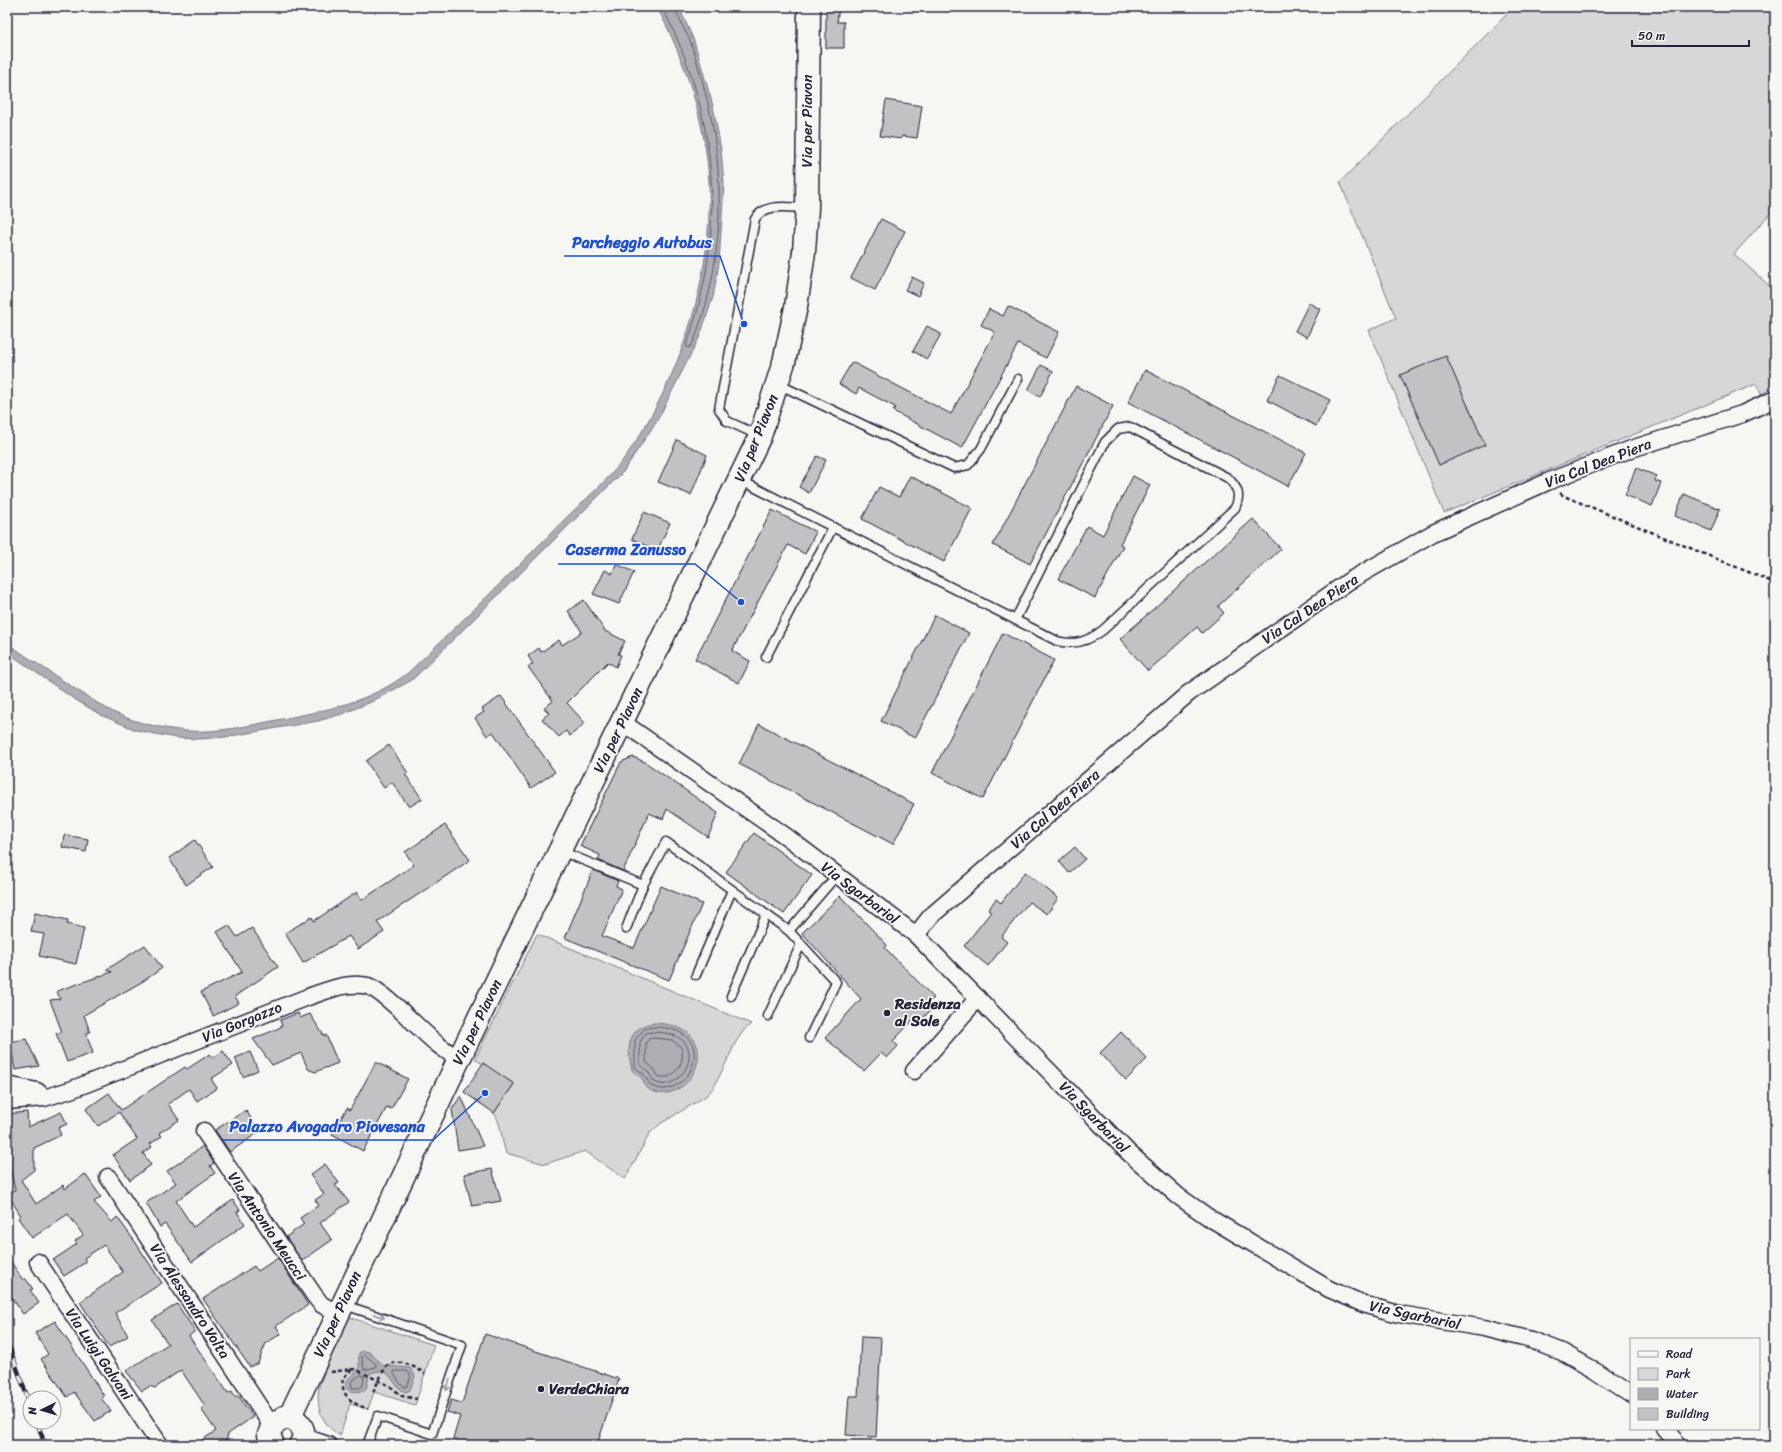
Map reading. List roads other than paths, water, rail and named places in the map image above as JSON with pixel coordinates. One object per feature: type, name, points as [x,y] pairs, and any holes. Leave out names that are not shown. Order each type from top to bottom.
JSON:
[{"type":"street","name":"Via per Piavon","points":[[278,1429],[340,1309],[760,436],[778,383],[800,284],[804,252],[807,208],[809,7]]},
{"type":"street","name":"Via Cal Dea Piera","points":[[916,935],[931,916],[1188,693],[1349,581],[1432,533],[1547,482],[1631,449],[1742,414],[1775,399]]},
{"type":"street","name":"Via Sgarbariol","points":[[622,722],[787,837],[916,935],[1129,1154],[1178,1196],[1208,1217],[1329,1289],[1366,1306],[1399,1314],[1484,1328],[1531,1340],[1562,1352],[1594,1370],[1630,1394]]},
{"type":"street","name":"Via Gorgazzo","points":[[7,1101],[44,1098],[73,1089],[308,997],[335,988],[352,985],[367,986],[379,992],[437,1044],[459,1059]]},
{"type":"street","points":[[914,1071],[978,998]]},
{"type":"street","points":[[7,1085],[36,1091],[44,1098]]},
{"type":"street","name":"Via Antonio Meucci","points":[[204,1132],[314,1295],[321,1304],[340,1309]]},
{"type":"street","name":"Via Alessandro Volta","points":[[108,1177],[278,1429]]},
{"type":"street","name":"Via Luigi Galvani","points":[[38,1262],[160,1445]]},
{"type":"street","points":[[278,1429],[294,1419],[302,1426],[302,1441],[328,1445]]},
{"type":"street","points":[[1665,1430],[1678,1445]]},
{"type":"lane","points":[[760,436],[727,421],[719,409],[754,219],[759,213],[770,208],[807,208]]},
{"type":"lane","points":[[778,383],[954,468],[968,465],[981,450],[1018,379]]},
{"type":"lane","points":[[740,480],[1015,620],[1064,643],[1082,642],[1091,639],[1104,630],[1235,508],[1239,500],[1236,485],[1228,478],[1130,427],[1118,429],[1105,442],[1015,620]]},
{"type":"lane","points":[[766,656],[833,527]]},
{"type":"lane","points":[[626,929],[643,885],[666,842],[789,931],[836,982],[809,1038]]},
{"type":"lane","points":[[560,850],[643,885]]},
{"type":"lane","points":[[789,931],[837,875]]},
{"type":"lane","points":[[696,975],[732,890]]},
{"type":"lane","points":[[731,996],[766,915]]},
{"type":"lane","points":[[768,1016],[801,944]]},
{"type":"lane","points":[[340,1309],[462,1345],[432,1434],[378,1416],[367,1445]]},
{"type":"water","points":[[657,7],[679,7],[694,41],[713,106],[721,150],[724,183],[719,263],[713,297],[700,336],[658,419],[623,472],[412,680],[371,702],[342,714],[318,721],[225,737],[200,739],[176,738],[136,730],[101,715],[71,697],[7,652],[7,643],[77,690],[114,712],[142,723],[172,729],[187,731],[210,731],[255,725],[329,709],[379,691],[409,672],[604,481],[620,465],[646,426],[663,394],[690,326],[699,291],[705,255],[709,219],[709,183],[704,137],[699,114],[685,70],[677,48]]},
{"type":"water","points":[[654,1023],[678,1028],[693,1038],[698,1051],[697,1066],[689,1079],[678,1089],[665,1093],[650,1090],[642,1079],[632,1070],[630,1062],[629,1046],[634,1034],[645,1025]]},
{"type":"water","points":[[364,1351],[369,1352],[384,1366],[410,1368],[415,1376],[410,1390],[406,1392],[397,1386],[383,1371],[377,1371],[369,1374],[365,1390],[355,1392],[348,1390],[346,1388],[347,1381],[359,1369],[359,1353]]},
{"type":"railway","points":[[7,1341],[25,1390]]},
{"type":"railway","points":[[40,1430],[45,1445]]},
{"type":"place","name":"Parcheggio Autobus","points":[[744,324]]},
{"type":"place","name":"Caserma Zanusso","points":[[741,602]]},
{"type":"place","name":"Residenza al Sole","points":[[887,1013]]},
{"type":"place","name":"Palazzo Avogadro Piovesana","points":[[485,1093]]},
{"type":"place","name":"VerdeChiara","points":[[541,1389]]}]
